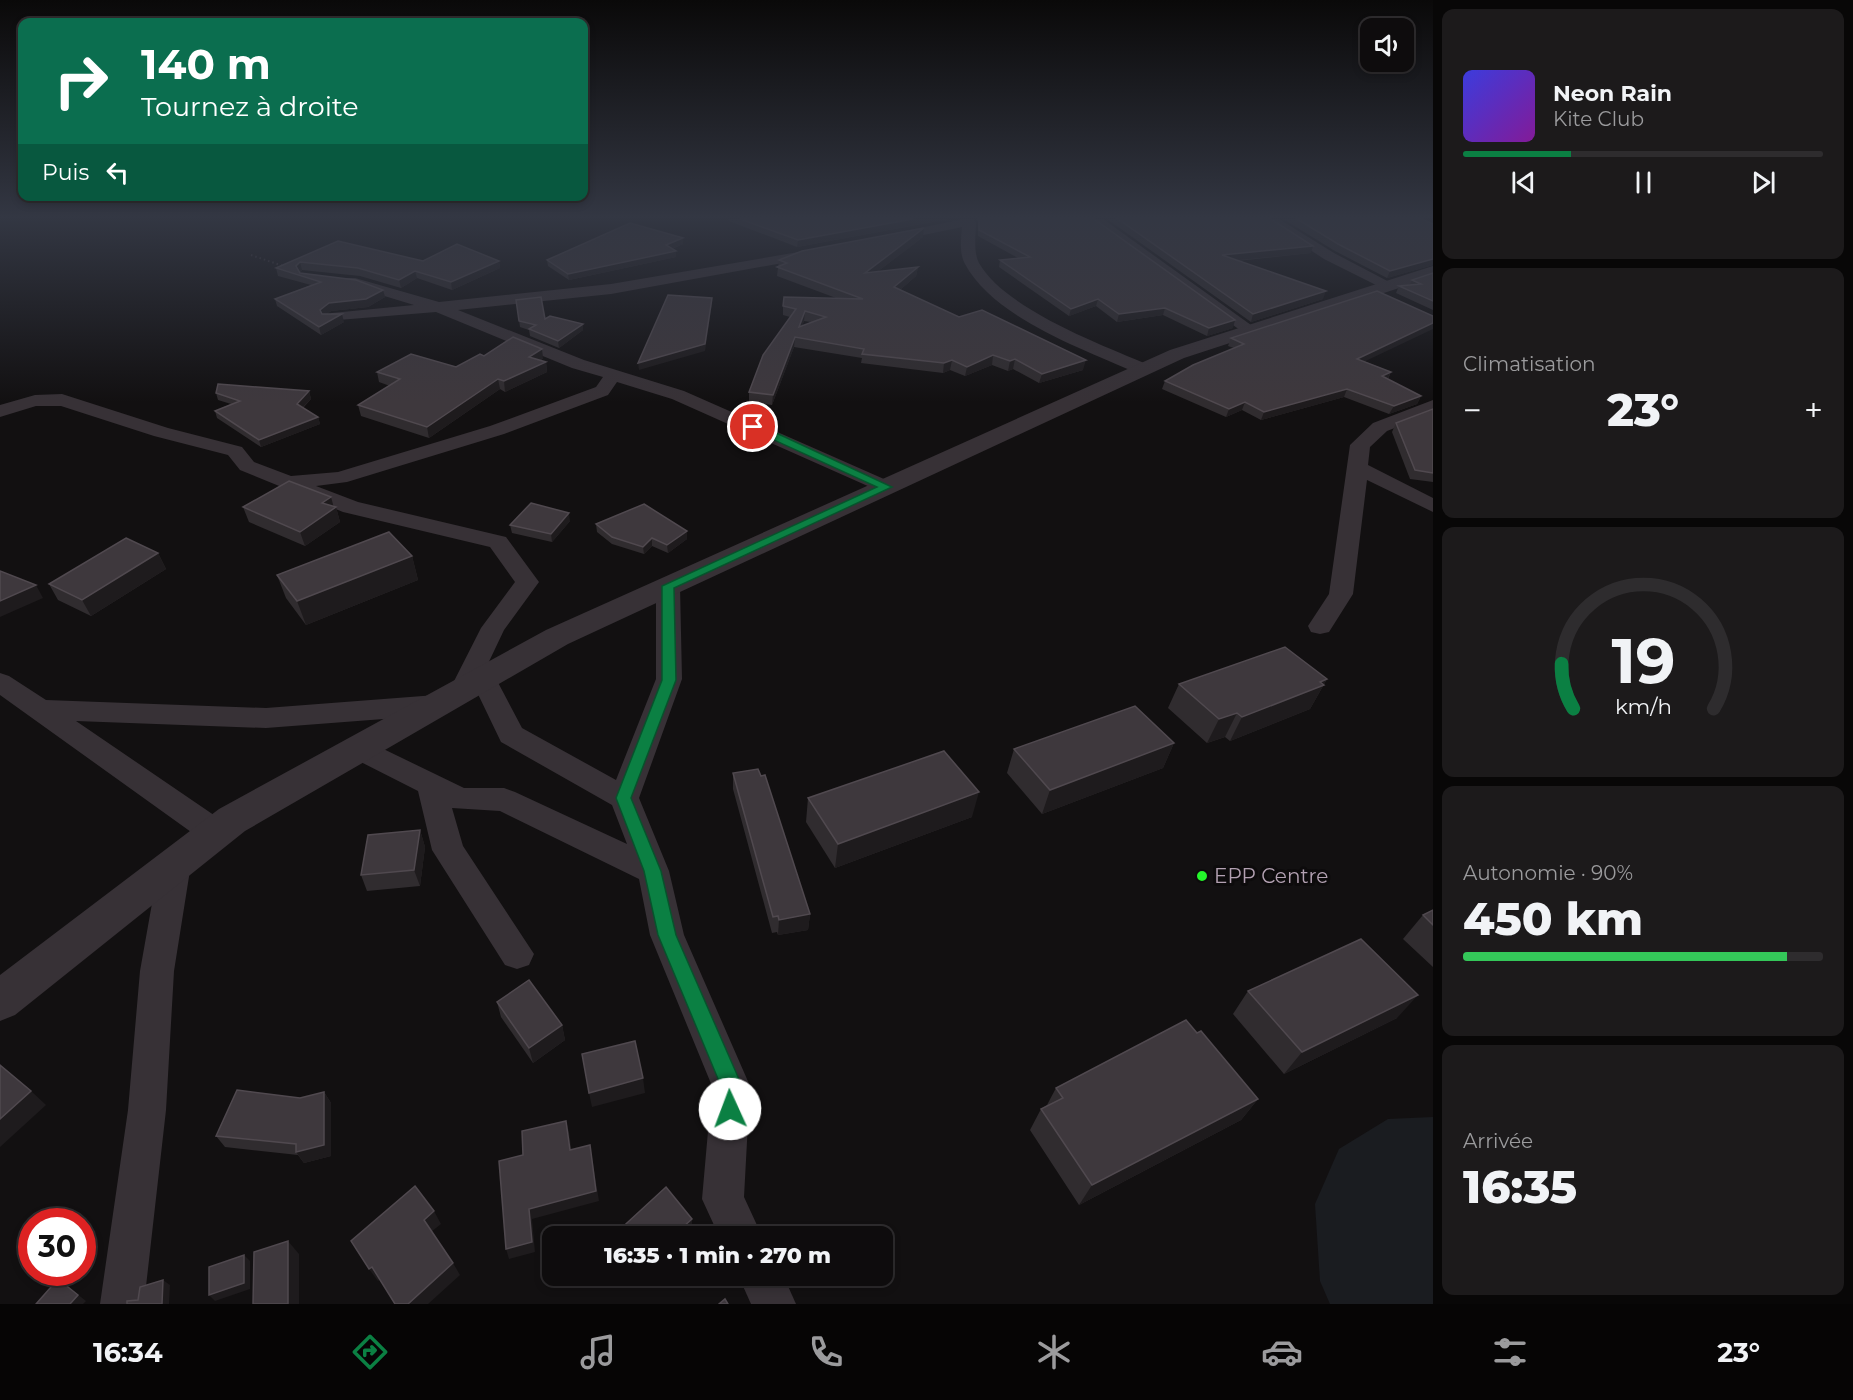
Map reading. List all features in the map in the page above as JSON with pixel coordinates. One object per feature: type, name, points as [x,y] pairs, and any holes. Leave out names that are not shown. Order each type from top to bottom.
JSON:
[{"type":"street","points":[[344,280],[360,282],[438,307],[578,364],[678,395],[886,487]]},
{"type":"street","points":[[332,318],[611,289],[661,280]]},
{"type":"street","points":[[985,280],[999,295],[1068,336],[1143,369]]},
{"type":"street","points":[[1180,280],[1250,330]]},
{"type":"street","points":[[1365,280],[1383,292]]},
{"type":"street","points":[[0,1001],[232,820],[557,637],[1177,354],[1250,330],[1383,292],[1412,280]]},
{"type":"street","points":[[283,480],[313,481],[340,478],[497,430],[602,391],[613,375]]},
{"type":"street","points":[[0,411],[35,401],[62,400],[161,432],[235,451],[247,466],[351,507],[498,542],[526,582],[493,628],[473,685]]},
{"type":"street","points":[[1320,626],[1341,594],[1360,445],[1380,427],[1433,406]]},
{"type":"street","points":[[1358,468],[1433,506]]},
{"type":"street","points":[[624,798],[669,680],[668,586]]},
{"type":"street","points":[[0,682],[216,833]]},
{"type":"street","points":[[473,685],[512,735],[624,798],[653,871],[667,935],[731,1086],[723,1199],[736,1226]]},
{"type":"street","points":[[42,710],[266,718],[436,705]]},
{"type":"street","points":[[359,748],[460,799],[504,800],[653,871]]},
{"type":"street","points":[[431,784],[448,850],[517,954]]},
{"type":"street","points":[[122,1304],[147,1110],[157,971],[175,864]]},
{"type":"street","points":[[765,1286],[774,1304]]},
{"type":"shaded area","points":[[1433,1117],[1433,1304],[1330,1304],[1320,1281],[1315,1204],[1339,1149],[1388,1119]]},
{"type":"building","points":[[314,280],[356,280],[383,290],[366,299],[329,303],[320,310],[322,314],[342,314],[319,327],[275,299],[321,282]]},
{"type":"building","points":[[812,280],[903,280],[894,287],[959,317],[982,310],[1086,360],[1042,374],[1015,359],[1010,361],[993,355],[967,367],[952,360],[944,363],[862,354],[864,349],[795,337],[773,395],[749,392],[763,355],[796,309],[783,306],[784,297],[863,299]],"holes":[[[805,311],[826,317],[799,327]]]},
{"type":"building","points":[[1029,280],[1179,280],[1235,320],[1209,328],[1165,308],[1119,314],[1098,299],[1071,309]]},
{"type":"building","points":[[1204,280],[1294,280],[1326,291],[1253,314]]},
{"type":"building","points":[[1412,280],[1433,280],[1433,301],[1399,286],[1421,284]]},
{"type":"building","points":[[1377,291],[1433,316],[1433,323],[1357,359],[1391,372],[1382,376],[1421,396],[1394,406],[1347,389],[1264,412],[1245,402],[1229,409],[1165,381],[1193,365],[1244,344],[1231,338]]},
{"type":"building","points":[[668,295],[712,298],[705,344],[638,363]]},
{"type":"building","points":[[541,297],[545,319],[550,316],[583,324],[558,341],[529,329],[536,325],[519,321],[516,300]]},
{"type":"building","points":[[513,337],[542,349],[529,357],[546,362],[504,381],[498,379],[427,427],[358,405],[400,379],[377,372],[411,354],[456,367],[480,354],[484,356]]},
{"type":"building","points":[[218,384],[309,391],[297,404],[318,417],[259,440],[215,411],[240,401],[216,393]]},
{"type":"building","points":[[1433,409],[1433,473],[1415,470],[1396,423]]},
{"type":"building","points":[[289,481],[331,497],[322,503],[336,507],[300,532],[243,507]]},
{"type":"building","points":[[531,503],[569,513],[551,534],[510,525]]},
{"type":"building","points":[[644,504],[687,531],[667,545],[652,538],[643,547],[612,537],[596,524]]},
{"type":"building","points":[[389,532],[412,556],[297,601],[277,575]]},
{"type":"building","points":[[126,538],[158,553],[82,600],[49,584]]},
{"type":"building","points":[[0,571],[36,585],[0,601]]},
{"type":"building","points":[[1285,647],[1327,679],[1320,682],[1324,685],[1242,717],[1237,713],[1219,719],[1179,684]]},
{"type":"building","points":[[1135,706],[1174,743],[1050,790],[1014,749]]},
{"type":"building","points":[[944,751],[979,792],[838,844],[808,798]]},
{"type":"building","points":[[758,769],[761,776],[765,775],[810,914],[779,920],[778,916],[773,917],[733,773]]},
{"type":"building","points":[[420,830],[414,870],[361,875],[368,835]]},
{"type":"building","points":[[1433,910],[1433,925],[1423,915]]},
{"type":"building","points":[[1361,939],[1418,995],[1302,1052],[1248,991]]},
{"type":"building","points":[[529,980],[562,1025],[529,1048],[497,1002]]},
{"type":"building","points":[[1186,1020],[1197,1033],[1201,1031],[1258,1099],[1092,1185],[1041,1109],[1063,1098],[1056,1088]]},
{"type":"building","points":[[635,1041],[643,1078],[589,1093],[582,1054]]},
{"type":"building","points":[[0,1065],[31,1091],[0,1119]]},
{"type":"building","points":[[237,1090],[300,1098],[324,1092],[324,1145],[296,1152],[296,1144],[216,1136]]},
{"type":"building","points":[[566,1121],[570,1150],[590,1145],[596,1191],[529,1209],[532,1242],[506,1249],[499,1161],[523,1155],[522,1131]]},
{"type":"building","points":[[415,1186],[434,1211],[424,1220],[453,1263],[408,1304],[395,1304],[372,1267],[369,1269],[351,1241]]},
{"type":"building","points":[[666,1187],[692,1219],[684,1226],[624,1226]]},
{"type":"building","points":[[288,1241],[288,1304],[253,1304],[254,1252]]},
{"type":"building","points":[[244,1255],[244,1283],[209,1295],[209,1267]]},
{"type":"building","points":[[163,1280],[162,1304],[127,1304],[127,1301],[138,1300],[140,1287]]},
{"type":"building","points":[[52,1286],[67,1286],[78,1295],[70,1304],[36,1304]]},
{"type":"place","name":"EPP Centre","points":[[1202,876]]},
{"type":"route","points":[[730,1109],[731,1086],[667,935],[653,871],[624,798],[669,680],[668,586],[886,487],[753,427]]}]
